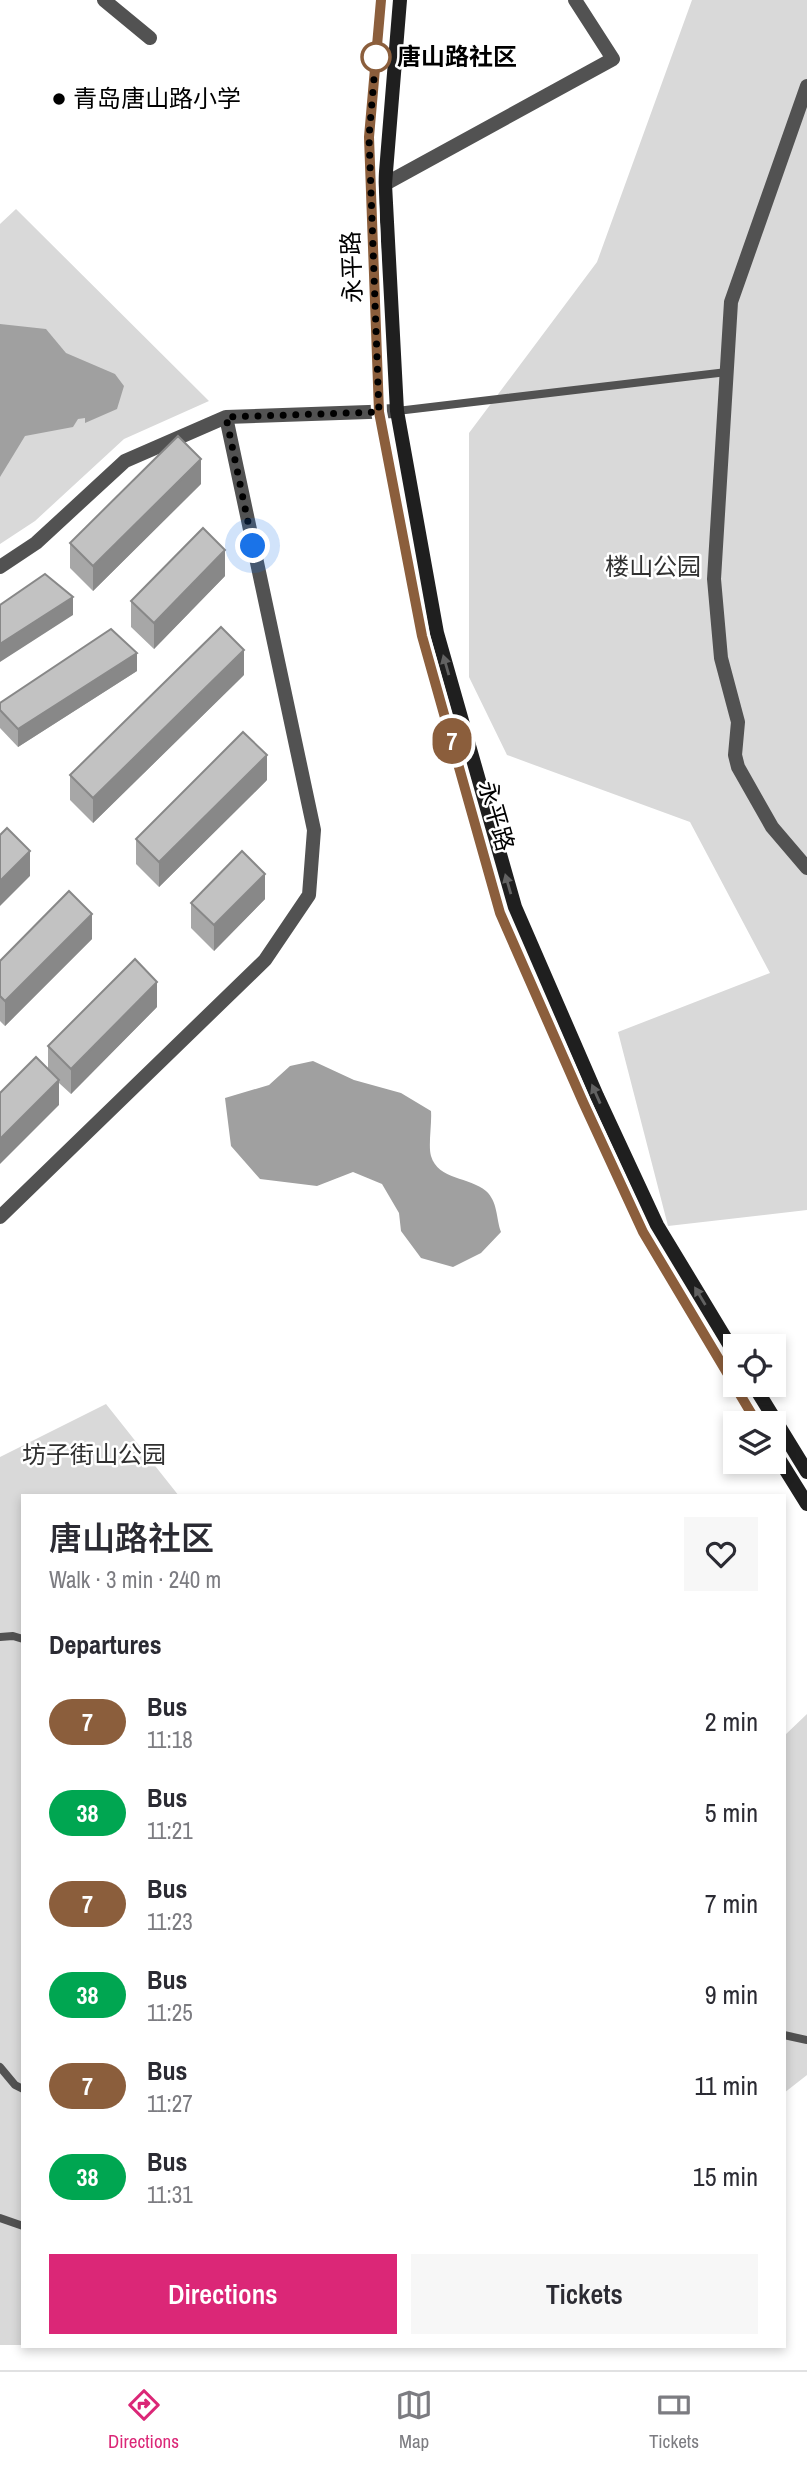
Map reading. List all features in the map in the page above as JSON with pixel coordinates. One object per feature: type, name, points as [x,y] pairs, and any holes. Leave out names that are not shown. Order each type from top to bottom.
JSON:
[{"type":"main road","name":"永平路","points":[[381,0],[369,137],[379,412],[422,636],[500,913],[643,1232],[750,1411]]},
{"type":"main road","name":"永平路","points":[[400,0],[385,184],[397,411],[437,633],[515,907],[597,1096],[657,1225],[723,1334]]},
{"type":"main road","points":[[761,1397],[807,1472]]},
{"type":"main road","points":[[786,1470],[807,1504]]},
{"type":"street","points":[[104,0],[150,38]]},
{"type":"street","points":[[385,184],[612,59],[575,0]]},
{"type":"street","points":[[807,86],[731,302],[714,579],[721,658],[737,722],[735,755],[738,767],[772,827],[807,868]]},
{"type":"street","points":[[0,567],[36,542],[125,461],[226,417],[397,411]]},
{"type":"street","points":[[0,1217],[265,960],[309,895],[314,830],[226,417]]},
{"type":"lane","points":[[397,411],[727,372]]},
{"type":"lane","points":[[0,1637],[21,1638]]},
{"type":"lane","points":[[786,2035],[807,2040]]},
{"type":"lane","points":[[0,2067],[15,2085],[21,2088]]},
{"type":"lane","points":[[0,2218],[21,2225]]},
{"type":"green space","name":"楼山公园","points":[[692,0],[807,0],[807,1210],[668,1226],[618,1032],[770,973],[690,822],[507,755],[469,677],[469,433],[597,262]]},
{"type":"green space","points":[[16,209],[209,401],[124,439],[35,521],[0,544],[0,224]]},
{"type":"green space","name":"坊子街山公园","points":[[106,1404],[177,1494],[21,1494],[21,2345],[0,2345],[0,1457]]},
{"type":"green space","points":[[807,1714],[807,2075],[786,2091],[786,1734]]},
{"type":"shaded area","points":[[0,324],[46,329],[66,353],[115,374],[124,386],[117,409],[85,423],[85,418],[78,419],[73,427],[25,436],[0,477]]},
{"type":"shaded area","points":[[313,1061],[354,1080],[401,1093],[431,1111],[430,1152],[435,1164],[447,1174],[479,1186],[490,1195],[495,1205],[501,1232],[481,1253],[453,1267],[421,1258],[401,1231],[399,1213],[382,1184],[353,1172],[317,1186],[260,1179],[231,1146],[225,1098],[269,1085],[290,1066]]},
{"type":"building","points":[[178,436],[201,459],[93,566],[70,543]]},
{"type":"building","points":[[203,528],[225,550],[154,623],[131,601]]},
{"type":"building","points":[[45,574],[73,597],[0,644],[0,605]]},
{"type":"building","points":[[221,627],[244,650],[93,798],[70,775]]},
{"type":"building","points":[[111,629],[137,653],[18,729],[0,710],[0,703]]},
{"type":"building","points":[[243,732],[267,755],[159,862],[136,839]]},
{"type":"building","points":[[7,828],[30,851],[0,881],[0,835]]},
{"type":"building","points":[[242,851],[265,874],[214,925],[191,903]]},
{"type":"building","points":[[69,891],[92,914],[5,1001],[0,996],[0,961]]},
{"type":"building","points":[[135,959],[157,982],[71,1069],[48,1046]]},
{"type":"building","points":[[36,1057],[59,1080],[0,1139],[0,1093]]},
{"type":"bus line","name":"7","points":[[381,0],[369,137],[379,412],[422,636],[500,913],[643,1232],[750,1411]]},
{"type":"place","name":"唐山路社区","points":[[376,57]]},
{"type":"place","name":"青岛唐山路小学","points":[[59,99]]},
{"type":"route","points":[[253,546],[226,417],[379,412],[369,137],[376,57]]}]
